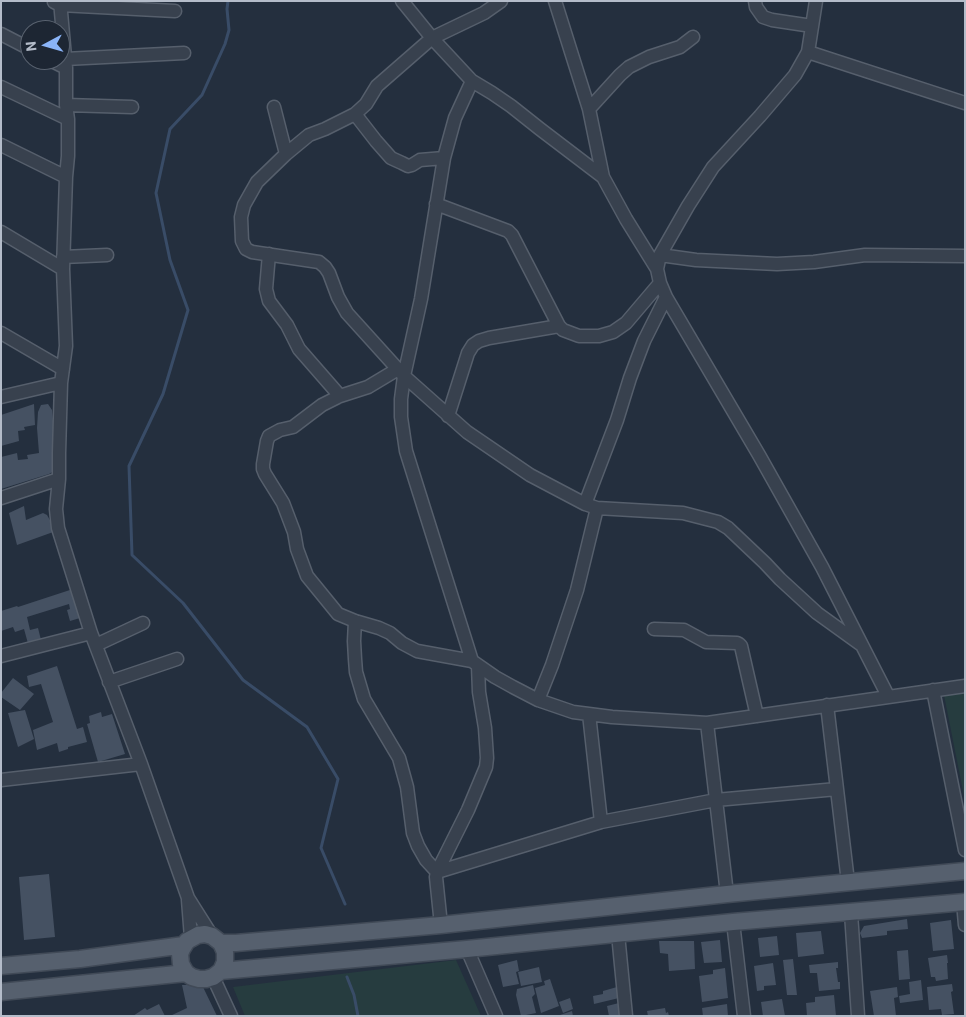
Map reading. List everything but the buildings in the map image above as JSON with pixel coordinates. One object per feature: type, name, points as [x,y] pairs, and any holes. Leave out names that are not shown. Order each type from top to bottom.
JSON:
[{"type":"main road","points":[[216,940],[441,925],[727,894],[965,871]]},
{"type":"main road","points":[[187,941],[180,954],[183,969],[192,977],[206,979],[217,974],[733,922],[964,902]]},
{"type":"main road","points":[[1,966],[80,959],[187,941],[198,935],[205,934],[216,940],[225,952],[225,962],[217,974]]},
{"type":"main road","points":[[1,992],[186,973]]},
{"type":"street","points":[[402,1],[450,59],[472,81],[511,106],[603,177]]},
{"type":"street","points":[[501,1],[484,13],[432,38],[377,86],[366,104],[355,114],[309,135],[257,182],[244,205],[241,218],[242,241],[246,249],[252,252],[319,262],[329,273],[347,312],[401,372],[467,432],[530,475],[591,506],[683,513],[718,522],[728,528],[817,613],[860,644]]},
{"type":"street","points":[[555,1],[589,109],[603,177],[626,219],[658,269]]},
{"type":"street","points":[[755,1],[756,7],[763,17],[812,26]]},
{"type":"street","points":[[816,1],[808,52],[795,75],[713,167],[688,206],[660,256],[658,269],[660,283],[666,296],[822,567],[888,696]]},
{"type":"street","points":[[60,20],[58,2],[175,11]]},
{"type":"street","points":[[1,34],[20,44]]},
{"type":"street","points":[[589,109],[620,75],[629,68],[649,57],[680,47],[693,37]]},
{"type":"street","points":[[808,52],[965,103]]},
{"type":"street","points":[[70,64],[184,53]]},
{"type":"street","points":[[65,70],[68,156],[63,263],[66,346],[61,383],[58,453],[59,479],[56,509],[58,528],[108,682],[141,764],[188,898],[216,940]]},
{"type":"street","points":[[441,925],[437,872],[468,810],[486,767],[485,728],[475,663],[406,451],[400,417],[401,372],[421,299],[444,158],[454,118],[472,81]]},
{"type":"street","points":[[1,86],[68,119]]},
{"type":"street","points":[[66,105],[132,107]]},
{"type":"street","points":[[274,107],[286,154]]},
{"type":"street","points":[[355,114],[391,158],[408,166],[420,160],[444,158]]},
{"type":"street","points":[[1,145],[66,178]]},
{"type":"street","points":[[436,204],[512,235],[559,326],[563,330],[580,336],[599,336],[613,332],[626,323],[660,283]]},
{"type":"street","points":[[1,232],[63,263],[107,255]]},
{"type":"street","points":[[269,254],[266,289],[268,301],[286,325],[299,349],[340,396]]},
{"type":"street","points":[[660,256],[696,260],[777,264],[814,262],[865,255],[965,256]]},
{"type":"street","points":[[538,700],[577,590],[591,506],[630,378],[644,341],[666,296]]},
{"type":"street","points":[[448,416],[468,353],[473,345],[489,338],[559,326]]},
{"type":"street","points":[[1,333],[63,369]]},
{"type":"street","points":[[401,372],[322,405],[293,427],[280,430],[269,436],[266,441],[263,464],[265,474],[283,503],[307,576],[338,614],[390,633],[402,643],[417,651],[475,663],[495,677],[538,700],[572,712],[612,717],[707,724],[965,686]]},
{"type":"street","points":[[1,398],[61,383]]},
{"type":"street","points":[[1,498],[59,479]]},
{"type":"street","points":[[355,620],[356,672],[364,699],[399,758],[407,787],[413,833],[426,860],[437,872]]},
{"type":"street","points":[[96,645],[143,623]]},
{"type":"street","points":[[654,629],[684,630],[706,642],[739,644],[757,716]]},
{"type":"street","points":[[1,656],[91,632]]},
{"type":"street","points":[[108,682],[177,659]]},
{"type":"street","points":[[933,690],[965,850]]},
{"type":"street","points":[[827,705],[848,882]]},
{"type":"street","points":[[589,714],[602,822]]},
{"type":"street","points":[[707,724],[727,894]]},
{"type":"street","points":[[1,780],[141,764]]},
{"type":"street","points":[[437,872],[602,822],[716,800],[837,788]]},
{"type":"street","points":[[187,941],[188,898]]},
{"type":"street","points":[[964,902],[965,925]]},
{"type":"street","points":[[851,913],[858,1016]]},
{"type":"street","points":[[733,922],[744,1016]]},
{"type":"street","points":[[618,934],[626,1016]]},
{"type":"street","points":[[466,949],[496,1016]]},
{"type":"street","points":[[217,974],[231,1016]]},
{"type":"green space","points":[[965,692],[965,801],[944,695]]},
{"type":"green space","points":[[456,960],[481,1016],[245,1016],[233,987]]},
{"type":"waterway","points":[[228,1],[229,30],[225,44],[202,95],[170,129],[156,193],[170,260],[188,310],[163,394],[129,466],[132,555],[183,603],[243,680],[307,727],[338,779],[321,848],[345,904]]},
{"type":"waterway","points":[[347,977],[354,995],[358,1016]]}]
